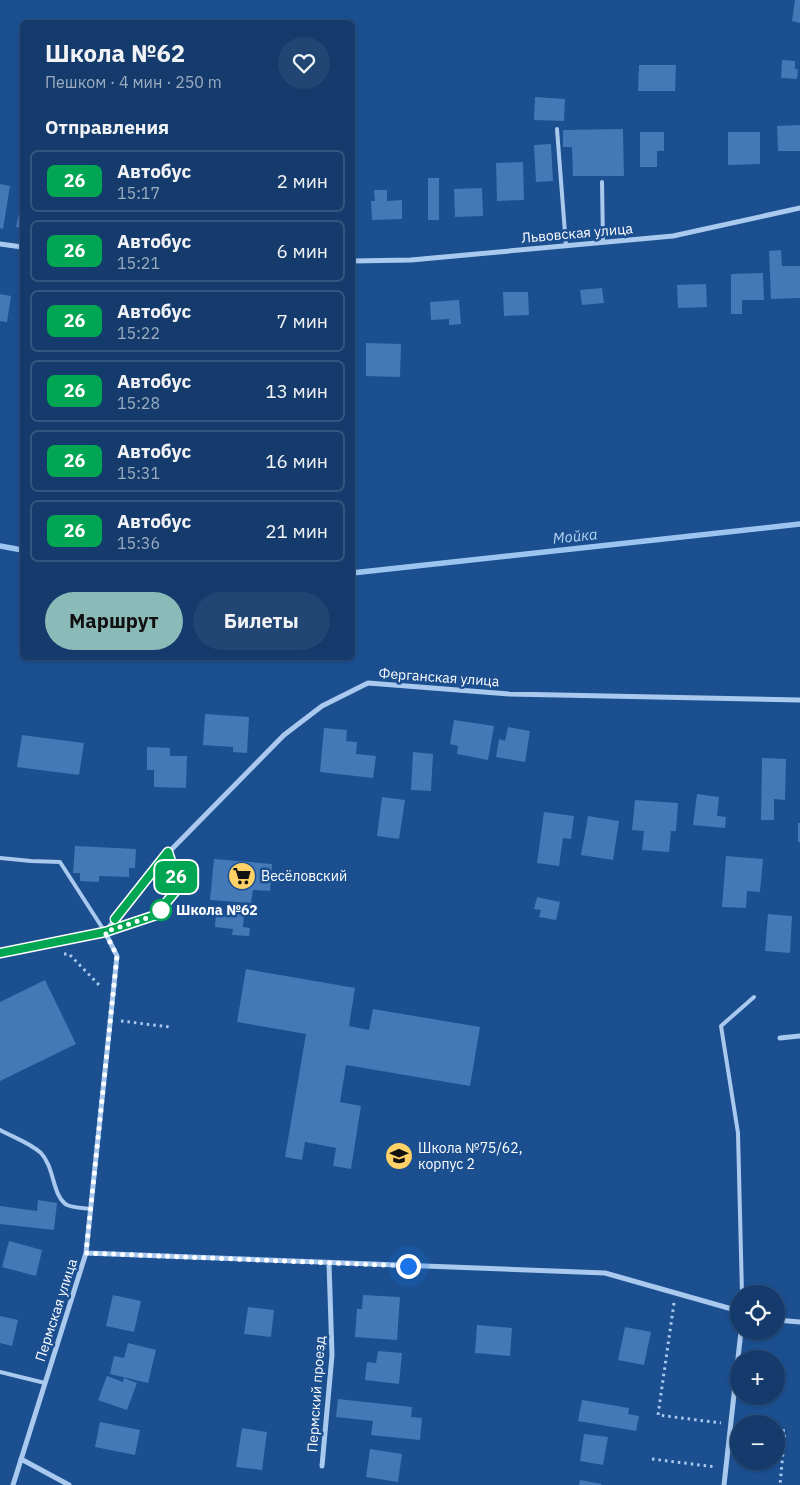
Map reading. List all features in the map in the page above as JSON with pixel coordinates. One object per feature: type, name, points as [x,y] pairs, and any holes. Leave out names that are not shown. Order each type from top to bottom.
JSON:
[{"type":"street","name":"Львовская улица","points":[[355,261],[411,260],[673,236],[800,208]]},
{"type":"street","points":[[0,244],[20,246]]},
{"type":"street","name":"Ферганская улица","points":[[105,932],[168,852],[284,736],[322,706],[368,683],[509,694],[800,700]]},
{"type":"street","points":[[0,953],[105,932]]},
{"type":"street","name":"Пермская улица","points":[[13,1485],[86,1253],[117,956],[105,932]]},
{"type":"street","points":[[780,1038],[800,1036]]},
{"type":"street","points":[[86,1253],[605,1273],[730,1308]]},
{"type":"street","name":"Пермский проезд","points":[[322,1466],[332,1355],[329,1263]]},
{"type":"street","points":[[785,1321],[800,1322]]},
{"type":"street","points":[[732,1415],[740,1340]]},
{"type":"street","points":[[724,1485],[730,1433]]},
{"type":"street","points":[[21,1459],[69,1485]]},
{"type":"lane","points":[[557,129],[566,246]]},
{"type":"lane","points":[[602,182],[603,242]]},
{"type":"lane","points":[[0,858],[60,862],[105,932],[156,915],[179,887],[168,852]]},
{"type":"lane","points":[[742,1285],[738,1133],[721,1026],[754,997]]},
{"type":"lane","points":[[0,1130],[41,1154],[51,1170],[58,1194],[66,1204],[72,1207],[90,1209]]},
{"type":"lane","points":[[0,1372],[45,1383]]},
{"type":"path","points":[[60,954],[69,954],[106,992]]},
{"type":"path","points":[[117,1020],[170,1027]]},
{"type":"path","points":[[676,1293],[658,1415],[730,1424]]},
{"type":"path","points":[[652,1459],[726,1468]]},
{"type":"path","points":[[780,1485],[781,1470]]},
{"type":"building","points":[[795,0],[800,0],[800,23],[792,21]]},
{"type":"building","points":[[782,60],[795,61],[795,69],[798,69],[797,79],[781,78]]},
{"type":"building","points":[[639,65],[676,65],[675,91],[638,91]]},
{"type":"building","points":[[535,97],[565,99],[564,121],[534,120]]},
{"type":"building","points":[[800,125],[800,151],[778,151],[777,126]]},
{"type":"building","points":[[623,129],[624,176],[573,176],[572,147],[563,147],[563,130]]},
{"type":"building","points":[[640,132],[664,132],[664,151],[657,151],[657,167],[640,167]]},
{"type":"building","points":[[728,132],[760,132],[760,164],[728,165]]},
{"type":"building","points":[[551,144],[553,181],[536,182],[534,145]]},
{"type":"building","points":[[523,162],[524,200],[497,201],[496,163]]},
{"type":"building","points":[[428,178],[439,178],[439,220],[428,220]]},
{"type":"building","points":[[0,184],[10,186],[3,229],[0,228]]},
{"type":"building","points":[[482,188],[483,216],[455,217],[454,189]]},
{"type":"building","points":[[374,190],[387,190],[387,201],[402,200],[402,219],[372,220],[371,201],[375,201]]},
{"type":"building","points":[[20,208],[20,228],[16,227]]},
{"type":"building","points":[[781,250],[782,266],[800,266],[800,298],[771,299],[769,251]]},
{"type":"building","points":[[763,273],[764,300],[742,300],[742,314],[731,314],[731,274]]},
{"type":"building","points":[[706,284],[707,307],[678,308],[677,285]]},
{"type":"building","points":[[602,288],[604,303],[582,305],[580,290]]},
{"type":"building","points":[[503,292],[528,292],[529,315],[504,316]]},
{"type":"building","points":[[0,294],[11,296],[7,322],[0,321]]},
{"type":"building","points":[[459,300],[461,324],[449,325],[449,319],[431,320],[430,302]]},
{"type":"building","points":[[366,343],[401,344],[400,377],[366,376]]},
{"type":"building","points":[[205,714],[249,717],[247,753],[233,752],[233,747],[203,745]]},
{"type":"building","points":[[454,720],[494,726],[488,760],[457,754],[458,746],[450,744]]},
{"type":"building","points":[[508,727],[530,731],[525,762],[496,757],[499,739],[505,741]]},
{"type":"building","points":[[324,728],[347,730],[346,741],[357,742],[356,754],[376,756],[373,778],[320,772]]},
{"type":"building","points":[[22,735],[84,743],[79,775],[17,767]]},
{"type":"building","points":[[147,747],[170,748],[170,756],[187,756],[186,788],[154,787],[154,770],[147,770]]},
{"type":"building","points":[[413,752],[433,754],[431,791],[411,790]]},
{"type":"building","points":[[762,758],[786,759],[785,800],[774,799],[774,820],[761,820]]},
{"type":"building","points":[[697,794],[719,797],[717,816],[726,817],[725,828],[693,825]]},
{"type":"building","points":[[382,797],[405,800],[399,839],[377,836]]},
{"type":"building","points":[[635,800],[678,803],[676,831],[671,831],[669,852],[642,850],[644,831],[632,830]]},
{"type":"building","points":[[544,812],[574,816],[571,839],[563,838],[559,866],[537,863]]},
{"type":"building","points":[[588,816],[619,821],[613,860],[581,855]]},
{"type":"building","points":[[798,823],[800,823],[800,842],[798,842]]},
{"type":"building","points":[[75,846],[136,849],[135,868],[129,868],[129,877],[99,876],[99,882],[80,881],[80,873],[73,873]]},
{"type":"building","points":[[726,856],[763,859],[760,892],[747,891],[746,908],[722,907]]},
{"type":"building","name":"Весёловский","points":[[214,859],[272,864],[270,891],[253,890],[251,903],[210,900]]},
{"type":"building","points":[[537,897],[560,902],[556,920],[539,917],[541,910],[534,909]]},
{"type":"building","points":[[216,912],[244,914],[243,927],[250,928],[249,936],[232,935],[233,929],[215,927]]},
{"type":"building","points":[[768,914],[792,916],[790,953],[765,951]]},
{"type":"building","points":[[246,969],[355,988],[349,1026],[369,1030],[373,1009],[480,1027],[470,1086],[346,1065],[340,1102],[361,1106],[351,1169],[333,1166],[336,1148],[305,1142],[302,1160],[285,1157],[306,1034],[237,1022]]},
{"type":"building","points":[[45,980],[76,1044],[0,1081],[0,1002]]},
{"type":"building","points":[[38,1200],[57,1203],[54,1230],[0,1224],[0,1206],[37,1211]]},
{"type":"building","points":[[9,1241],[42,1250],[36,1276],[2,1267]]},
{"type":"building","points":[[113,1295],[141,1301],[134,1332],[106,1326]]},
{"type":"building","points":[[363,1295],[400,1297],[397,1340],[355,1337],[357,1309],[362,1309]]},
{"type":"building","points":[[248,1307],[274,1310],[271,1337],[244,1334]]},
{"type":"building","points":[[0,1316],[18,1320],[12,1346],[0,1343]]},
{"type":"building","points":[[477,1325],[512,1328],[510,1356],[475,1353]]},
{"type":"building","points":[[625,1327],[651,1332],[644,1365],[618,1360]]},
{"type":"building","points":[[128,1343],[156,1350],[148,1383],[110,1374],[114,1356],[124,1358]]},
{"type":"building","points":[[378,1351],[402,1353],[399,1384],[365,1380],[367,1362],[376,1363]]},
{"type":"building","points":[[107,1376],[123,1382],[124,1378],[137,1383],[127,1410],[98,1400]]},
{"type":"building","points":[[338,1399],[412,1407],[411,1417],[422,1418],[420,1440],[371,1435],[373,1421],[336,1417]]},
{"type":"building","points":[[582,1400],[629,1408],[628,1414],[639,1416],[636,1431],[578,1421]]},
{"type":"building","points":[[100,1422],[140,1430],[135,1455],[95,1447]]},
{"type":"building","points":[[242,1428],[267,1432],[262,1470],[236,1467]]},
{"type":"building","points":[[584,1434],[608,1437],[603,1465],[580,1461]]},
{"type":"building","points":[[370,1449],[402,1454],[398,1482],[366,1477]]},
{"type":"building","points":[[580,1480],[602,1484],[579,1485]]},
{"type":"waterway","name":"Мойка","points":[[355,573],[800,524]]},
{"type":"waterway","name":"Мойка","points":[[0,546],[20,550]]},
{"type":"bus line","name":"26","points":[[0,953],[105,932],[156,915],[179,887],[168,852],[115,919]]},
{"type":"place","name":"Весёловский","points":[[242,876]]},
{"type":"place","name":"Школа №62","points":[[161,910]]},
{"type":"place","name":"Школа №75/62, корпус 2","points":[[399,1156]]},
{"type":"route","points":[[161,910],[156,915],[105,932],[117,956],[86,1253],[408,1266]]}]
